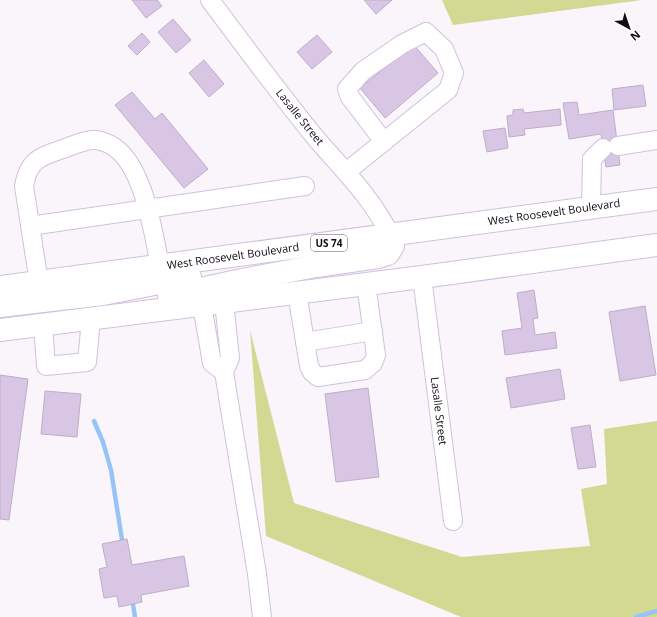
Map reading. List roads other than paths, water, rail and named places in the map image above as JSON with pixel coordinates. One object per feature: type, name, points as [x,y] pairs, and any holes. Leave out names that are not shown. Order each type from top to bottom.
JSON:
[{"type":"highway","name":"West Roosevelt Boulevard","points":[[0,287],[657,199]]},
{"type":"highway","points":[[98,318],[166,297],[237,280],[378,257],[388,254],[393,246],[390,235]]},
{"type":"highway","points":[[0,330],[297,293],[657,245]]},
{"type":"highway","points":[[0,306],[104,294],[165,282],[230,265],[263,252]]},
{"type":"street","name":"Lasalle Street","points":[[210,0],[315,137],[361,189],[382,219],[390,235]]},
{"type":"street","points":[[346,172],[384,142],[448,90],[454,73],[444,49],[426,32],[402,44],[363,71],[347,89],[350,97],[384,142]]},
{"type":"street","points":[[39,282],[24,186],[25,178],[31,166],[42,156],[93,139],[108,144],[119,152],[133,168],[148,209],[160,266]]},
{"type":"street","points":[[591,208],[592,159],[610,147],[657,140]]},
{"type":"street","points":[[30,226],[305,186]]},
{"type":"street","name":"Lasalle Street","points":[[422,276],[453,521]]},
{"type":"street","points":[[297,293],[309,366],[312,372],[318,377],[365,370],[374,363],[376,355],[366,284]]},
{"type":"street","points":[[224,302],[230,358],[224,372],[257,574],[262,617]]},
{"type":"street","points":[[202,305],[212,363],[224,372]]},
{"type":"street","points":[[44,325],[46,366],[87,362],[98,318]]},
{"type":"street","points":[[304,342],[373,331]]},
{"type":"waterway","points":[[94,421],[103,442],[111,470],[123,546]]},
{"type":"waterway","points":[[132,598],[135,617]]},
{"type":"waterway","points":[[636,617],[657,611]]}]
